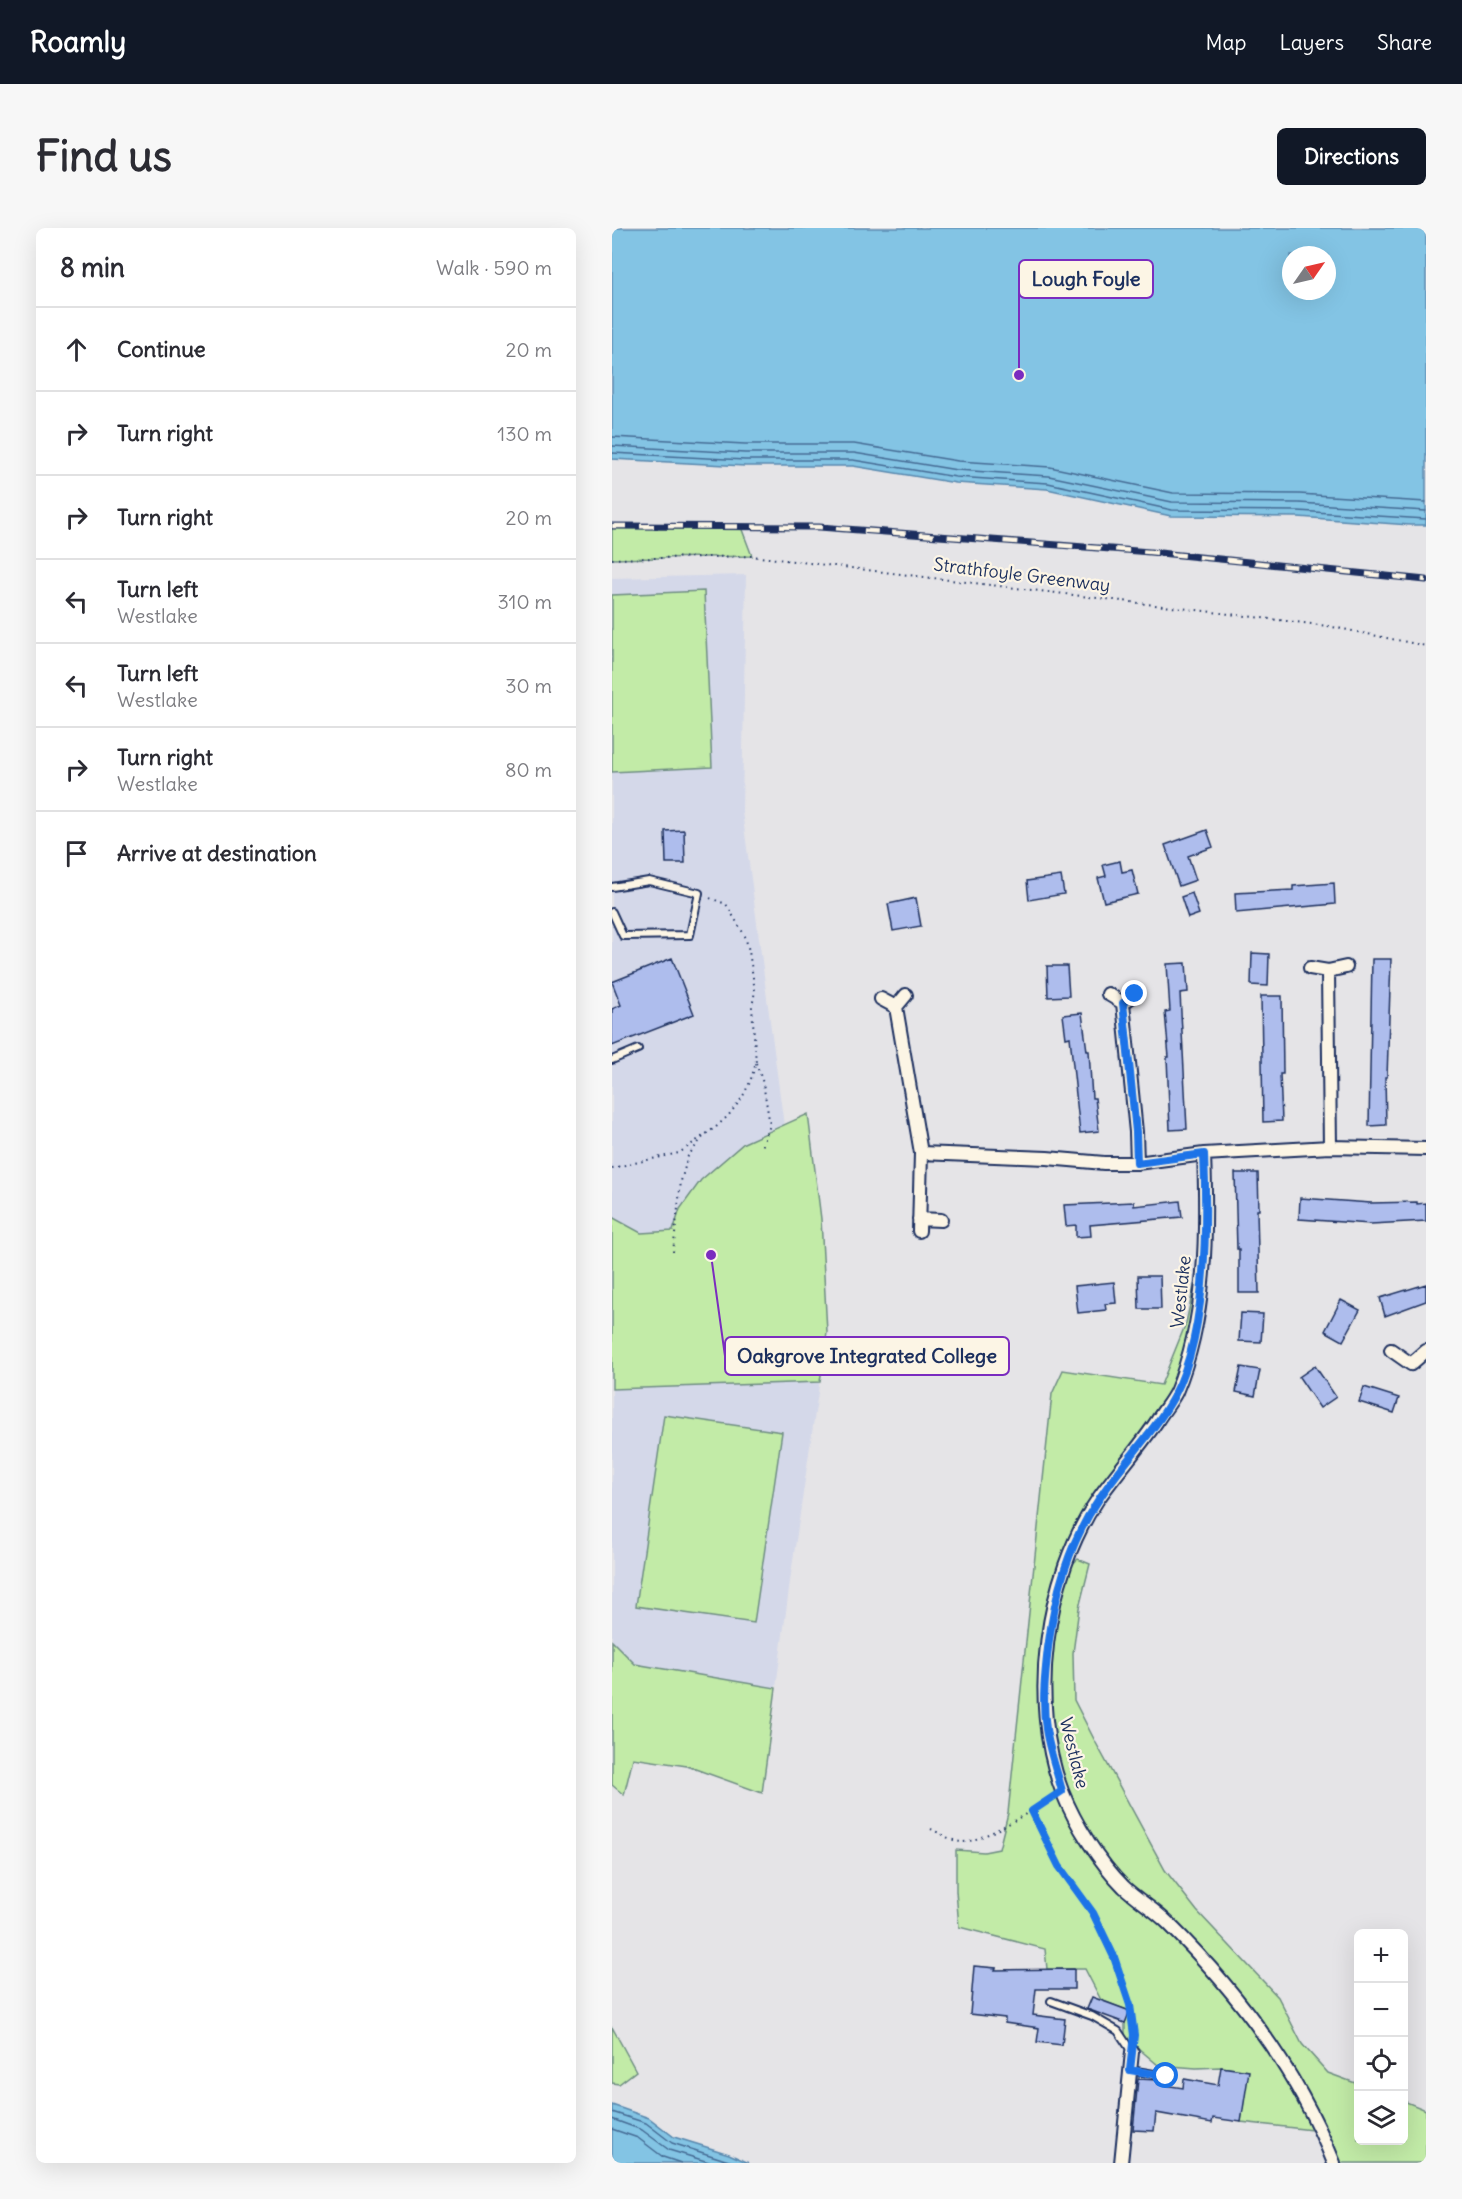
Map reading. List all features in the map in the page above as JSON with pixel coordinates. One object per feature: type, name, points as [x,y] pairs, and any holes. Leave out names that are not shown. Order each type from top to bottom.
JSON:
[{"type":"street","points":[[1310,968],[1328,971],[1346,967]]},
{"type":"street","points":[[1328,971],[1330,1147]]},
{"type":"street","points":[[1108,994],[1123,1003]]},
{"type":"street","points":[[1123,1003],[1135,994]]},
{"type":"street","points":[[896,1006],[906,995]]},
{"type":"street","points":[[881,999],[896,1006]]},
{"type":"street","points":[[1123,1003],[1137,1163]]},
{"type":"street","points":[[896,1006],[921,1153],[919,1225],[941,1220]]},
{"type":"street","points":[[921,1153],[1137,1163],[1204,1154],[1330,1147],[1426,1149]]},
{"type":"street","name":"Westlake","points":[[1204,1154],[1203,1254],[1199,1308],[1192,1346],[1174,1395],[1137,1450],[1100,1496],[1079,1531],[1062,1572],[1053,1611],[1044,1686],[1046,1731],[1062,1791],[1090,1845],[1123,1885],[1167,1922],[1235,1995],[1280,2062],[1321,2130],[1334,2163]]},
{"type":"street","points":[[1391,1350],[1411,1364],[1426,1351]]},
{"type":"street","points":[[1121,2163],[1132,2052]]},
{"type":"lane","points":[[612,887],[650,881],[699,893],[690,935],[623,936],[612,912]]},
{"type":"lane","points":[[612,1060],[638,1049]]},
{"type":"lane","points":[[1051,2001],[1092,2016],[1118,2031],[1132,2052]]},
{"type":"lane","points":[[1130,2070],[1166,2076]]},
{"type":"path","name":"Strathfoyle Greenway","points":[[612,559],[752,555],[1328,626],[1426,646]]},
{"type":"path","points":[[699,893],[726,904],[745,936],[753,969],[755,991],[752,1007],[756,1063],[763,1083],[770,1125],[762,1148]]},
{"type":"path","points":[[612,1168],[679,1153],[704,1135],[728,1116],[742,1098],[756,1063]]},
{"type":"path","points":[[673,1252],[681,1181],[688,1156],[704,1135]]},
{"type":"path","points":[[931,1829],[961,1842],[978,1838],[1032,1811],[1062,1791]]},
{"type":"path","points":[[1032,1811],[1059,1866],[1093,1913],[1114,1957],[1130,2005],[1134,2035],[1132,2052]]},
{"type":"shaded area","points":[[746,575],[742,811],[791,1178],[827,1332],[791,1574],[762,1793],[687,1766],[633,1758],[624,1795],[612,1785],[612,578]]},
{"type":"green space","points":[[612,526],[741,527],[752,556],[612,559]]},
{"type":"green space","points":[[704,591],[712,767],[612,772],[612,595]]},
{"type":"green space","points":[[808,1114],[821,1219],[827,1332],[820,1382],[612,1389],[612,1217],[641,1233],[673,1231],[680,1209],[701,1180],[744,1143]]},
{"type":"green space","points":[[1196,1277],[1188,1343],[1174,1382],[1118,1473],[1064,1571],[1078,1559],[1090,1564],[1079,1608],[1073,1653],[1074,1700],[1165,1870],[1197,1911],[1278,1997],[1302,2044],[1328,2073],[1354,2083],[1354,2145],[1408,2145],[1408,2103],[1426,2110],[1426,2163],[1334,2163],[1321,2131],[1241,2122],[1248,2071],[1221,2067],[1158,2065],[1125,2037],[1125,2023],[1129,2011],[1101,2000],[1085,1969],[1047,1969],[1045,1949],[959,1927],[956,1850],[984,1852],[999,1849],[1008,1813],[1052,1394],[1063,1370],[1161,1385],[1186,1323]]},
{"type":"green space","points":[[664,1415],[782,1432],[754,1623],[636,1606]]},
{"type":"green space","points":[[612,1641],[635,1664],[776,1688],[762,1793],[687,1766],[633,1758],[624,1795],[612,1785]]},
{"type":"green space","points":[[612,2027],[636,2071],[619,2084],[612,2083]]},
{"type":"water","points":[[612,228],[1426,228],[1426,525],[1298,517],[1171,516],[1047,489],[956,483],[853,466],[745,466],[612,459]]},
{"type":"water","points":[[612,2105],[649,2118],[674,2137],[729,2154],[749,2163],[612,2163]]},
{"type":"building","points":[[684,830],[685,863],[666,863],[665,831]]},
{"type":"building","points":[[1207,830],[1213,847],[1188,856],[1196,880],[1179,886],[1165,845]]},
{"type":"building","points":[[1120,861],[1122,872],[1132,870],[1138,894],[1104,902],[1098,878],[1106,876],[1103,865]]},
{"type":"building","points":[[1061,876],[1064,894],[1029,900],[1027,881]]},
{"type":"building","points":[[1334,883],[1335,904],[1236,913],[1235,893],[1293,890],[1293,886]]},
{"type":"building","points":[[1192,893],[1199,914],[1188,918],[1181,897]]},
{"type":"building","points":[[916,898],[921,926],[893,931],[888,904]]},
{"type":"building","points":[[1252,953],[1269,954],[1268,986],[1251,985]]},
{"type":"building","points":[[672,958],[694,1014],[612,1046],[612,1009],[621,1005],[612,982]]},
{"type":"building","points":[[1372,959],[1391,959],[1387,1077],[1385,1077],[1386,1125],[1369,1126]]},
{"type":"building","points":[[1186,963],[1188,992],[1180,993],[1187,1129],[1170,1130],[1167,1057],[1169,1057],[1165,1012],[1170,1011],[1167,964]]},
{"type":"building","points":[[1047,966],[1067,966],[1069,996],[1048,997]]},
{"type":"building","points":[[1261,996],[1282,996],[1283,1074],[1280,1074],[1282,1121],[1263,1122]]},
{"type":"building","points":[[1082,1013],[1087,1051],[1089,1051],[1092,1098],[1095,1098],[1099,1131],[1080,1133],[1070,1037],[1066,1038],[1063,1015]]},
{"type":"building","points":[[1235,1173],[1258,1173],[1259,1293],[1239,1293]]},
{"type":"building","points":[[1300,1198],[1371,1203],[1426,1203],[1426,1221],[1371,1224],[1299,1219]]},
{"type":"building","points":[[1180,1201],[1182,1217],[1090,1225],[1091,1236],[1076,1237],[1076,1225],[1066,1226],[1064,1205],[1134,1202],[1134,1206]]},
{"type":"building","points":[[1138,1276],[1160,1276],[1161,1309],[1139,1309]]},
{"type":"building","points":[[1114,1282],[1116,1303],[1105,1304],[1106,1310],[1078,1313],[1075,1286]]},
{"type":"building","points":[[1426,1284],[1426,1301],[1385,1316],[1380,1298]]},
{"type":"building","points":[[1341,1300],[1360,1310],[1343,1341],[1325,1331]]},
{"type":"building","points":[[1241,1313],[1263,1314],[1261,1342],[1239,1341]]},
{"type":"building","points":[[1315,1366],[1336,1397],[1320,1408],[1299,1377]]},
{"type":"building","points":[[1241,1367],[1260,1370],[1255,1396],[1236,1392]]},
{"type":"building","points":[[1364,1387],[1399,1398],[1394,1413],[1359,1402]]},
{"type":"building","points":[[974,1966],[996,1968],[995,1970],[1074,1969],[1074,1989],[1036,1989],[1033,2015],[1065,2019],[1062,2045],[1037,2042],[1039,2028],[1005,2023],[1005,2018],[970,2014]]},
{"type":"building","points":[[1092,1997],[1130,2011],[1125,2023],[1087,2009]]},
{"type":"building","points":[[1221,2067],[1249,2071],[1241,2122],[1213,2118],[1212,2123],[1156,2113],[1154,2131],[1133,2130],[1138,2079],[1158,2080],[1158,2084],[1183,2088],[1184,2079],[1218,2085]]},
{"type":"railway","points":[[612,526],[819,527],[1150,552],[1426,580]]},
{"type":"place","name":"Lough Foyle","points":[[1019,375]]},
{"type":"place","name":"Oakgrove Integrated College","points":[[711,1255]]},
{"type":"route","points":[[1135,994],[1123,1003],[1137,1163],[1204,1154],[1203,1254],[1199,1308],[1192,1346],[1174,1395],[1137,1450],[1090,1511],[1062,1572],[1053,1611],[1044,1686],[1046,1731],[1062,1791],[1032,1811],[1059,1866],[1093,1913],[1114,1957],[1130,2005],[1134,2035],[1130,2070],[1166,2076]]}]
